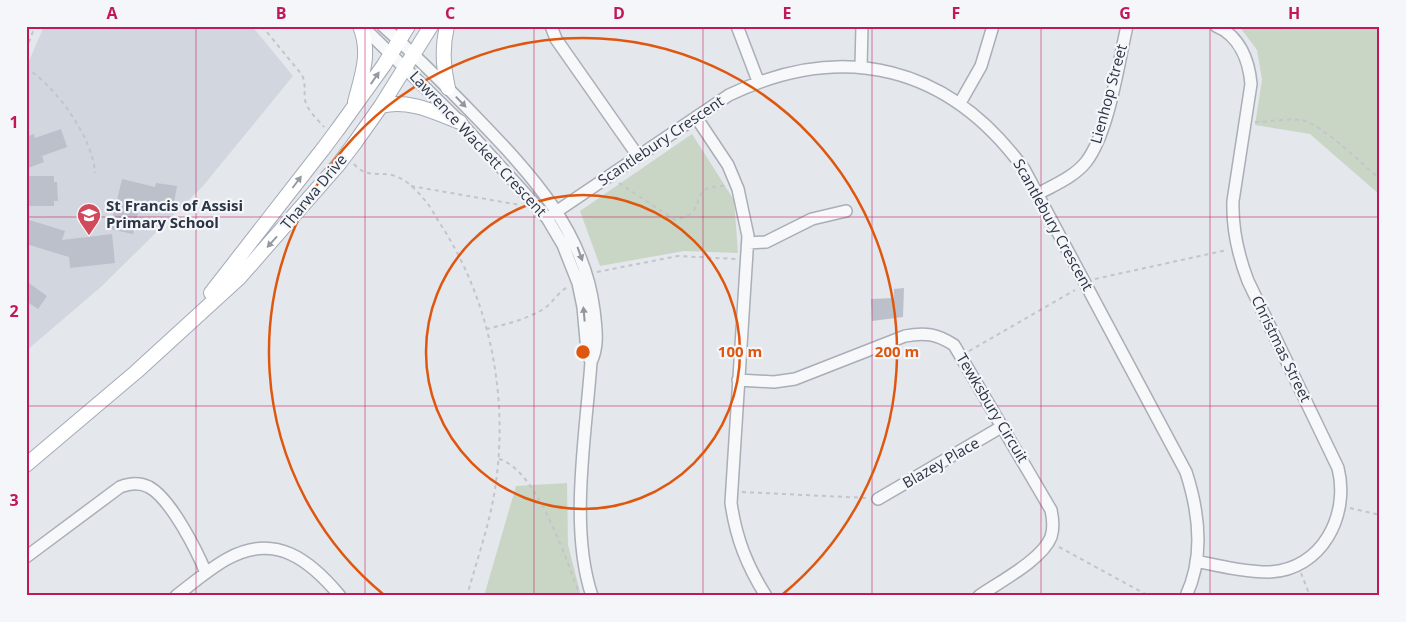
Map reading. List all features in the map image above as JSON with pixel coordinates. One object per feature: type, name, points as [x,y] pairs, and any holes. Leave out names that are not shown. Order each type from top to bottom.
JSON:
[{"type":"main road","points":[[354,110],[366,53],[366,41],[361,26]]},
{"type":"main road","name":"Tharwa Drive","points":[[173,337],[230,270],[323,148],[333,130],[354,110],[392,54],[408,26]]},
{"type":"main road","name":"Tharwa Drive","points":[[26,465],[136,372],[240,276],[338,165],[381,106],[431,26]]},
{"type":"main road","points":[[447,26],[443,41],[443,69],[448,88]]},
{"type":"main road","points":[[381,106],[395,102],[409,104],[460,122]]},
{"type":"street","name":"Lawrence Wackett Crescent","points":[[361,26],[460,122],[534,201],[547,218],[563,246],[578,283],[590,362]]},
{"type":"street","name":"Lawrence Wackett Crescent","points":[[384,26],[513,155],[557,211],[579,251],[592,294],[596,345],[590,362],[581,502],[584,556],[592,596]]},
{"type":"street","points":[[551,26],[556,39],[638,156]]},
{"type":"street","points":[[737,26],[758,81]]},
{"type":"street","points":[[861,67],[862,26]]},
{"type":"street","points":[[960,103],[981,66],[993,26]]},
{"type":"street","name":"Lienhop Street","points":[[1038,194],[1079,169],[1096,146],[1127,26]]},
{"type":"street","name":"Christmas Street","points":[[1196,562],[1270,572],[1297,564],[1320,548],[1336,524],[1342,496],[1338,468],[1248,281],[1238,256],[1234,233],[1233,201],[1251,84],[1249,67],[1243,52],[1233,38],[1216,26]]},
{"type":"street","name":"Scantlebury Crescent","points":[[547,218],[729,95],[758,81],[808,68],[861,67],[913,79],[960,103],[985,122],[1006,144],[1038,194],[1186,472],[1194,497],[1198,522],[1196,562],[1186,596]]},
{"type":"street","points":[[696,117],[728,165],[745,214],[748,243],[731,503],[736,532],[745,559],[766,596]]},
{"type":"street","points":[[748,243],[766,242],[812,219],[846,211]]},
{"type":"street","name":"Tewksbury Circuit","points":[[738,380],[774,382],[795,379],[905,336],[927,334],[941,337],[959,351],[1051,510],[1053,522],[1052,535],[1046,547],[979,596]]},
{"type":"street","name":"Blazey Place","points":[[878,499],[1003,426]]},
{"type":"street","points":[[26,557],[120,486],[130,483],[141,484],[151,488],[189,536],[206,574]]},
{"type":"street","points":[[176,596],[234,556],[262,549],[281,551],[299,557],[315,568],[340,596]]},
{"type":"path","points":[[26,50],[35,26]]},
{"type":"path","points":[[262,26],[302,75],[305,83],[305,100],[308,108],[333,130]]},
{"type":"path","points":[[26,68],[52,89],[82,132],[91,148],[95,173]]},
{"type":"path","points":[[1245,122],[1302,120],[1324,129],[1338,145],[1380,179]]},
{"type":"path","points":[[352,161],[362,172],[370,175],[392,176],[411,186],[423,198],[449,237],[470,278],[493,350],[498,384],[499,459],[490,513],[467,596]]},
{"type":"path","points":[[610,175],[614,180],[675,220],[689,215],[698,197],[704,191],[714,186],[725,186],[732,189],[733,192],[738,190]]},
{"type":"path","points":[[411,186],[529,206],[534,201]]},
{"type":"path","points":[[594,273],[617,266],[678,256],[747,260]]},
{"type":"path","points":[[486,330],[506,325],[544,309],[561,291],[578,283]]},
{"type":"path","points":[[499,459],[513,467],[523,477],[541,505],[552,524],[580,596]]},
{"type":"path","points":[[737,491],[878,499]]},
{"type":"path","points":[[1348,507],[1380,515]]},
{"type":"path","points":[[1053,544],[1149,596]]},
{"type":"path","points":[[1297,564],[1310,596]]},
{"type":"shaded area","name":"St Francis of Assisi Primary School","points":[[44,26],[252,26],[293,76],[203,186],[102,286],[26,351],[26,68]]},
{"type":"green space","points":[[1239,26],[1380,26],[1380,195],[1310,134],[1255,125],[1262,80],[1257,50]]},
{"type":"green space","points":[[692,134],[734,200],[738,253],[684,251],[600,266],[580,211]]},
{"type":"green space","points":[[567,483],[568,545],[581,596],[484,596],[516,486]]},
{"type":"building","points":[[61,129],[67,147],[42,156],[44,162],[28,168],[26,137],[34,134],[35,138]]},
{"type":"building","points":[[26,176],[54,176],[54,182],[57,182],[58,201],[54,201],[54,206],[26,206]]},
{"type":"building","points":[[122,179],[155,187],[156,183],[177,186],[173,209],[140,204],[133,234],[110,229]]},
{"type":"building","points":[[26,219],[65,231],[62,240],[112,234],[115,263],[70,268],[69,257],[26,244]]},
{"type":"building","points":[[26,281],[47,296],[38,309],[26,301]]},
{"type":"building","points":[[904,288],[903,317],[872,321],[871,299],[894,298],[894,289]]},
{"type":"place","name":"St Francis of Assisi Primary School","points":[[89,236]]}]
